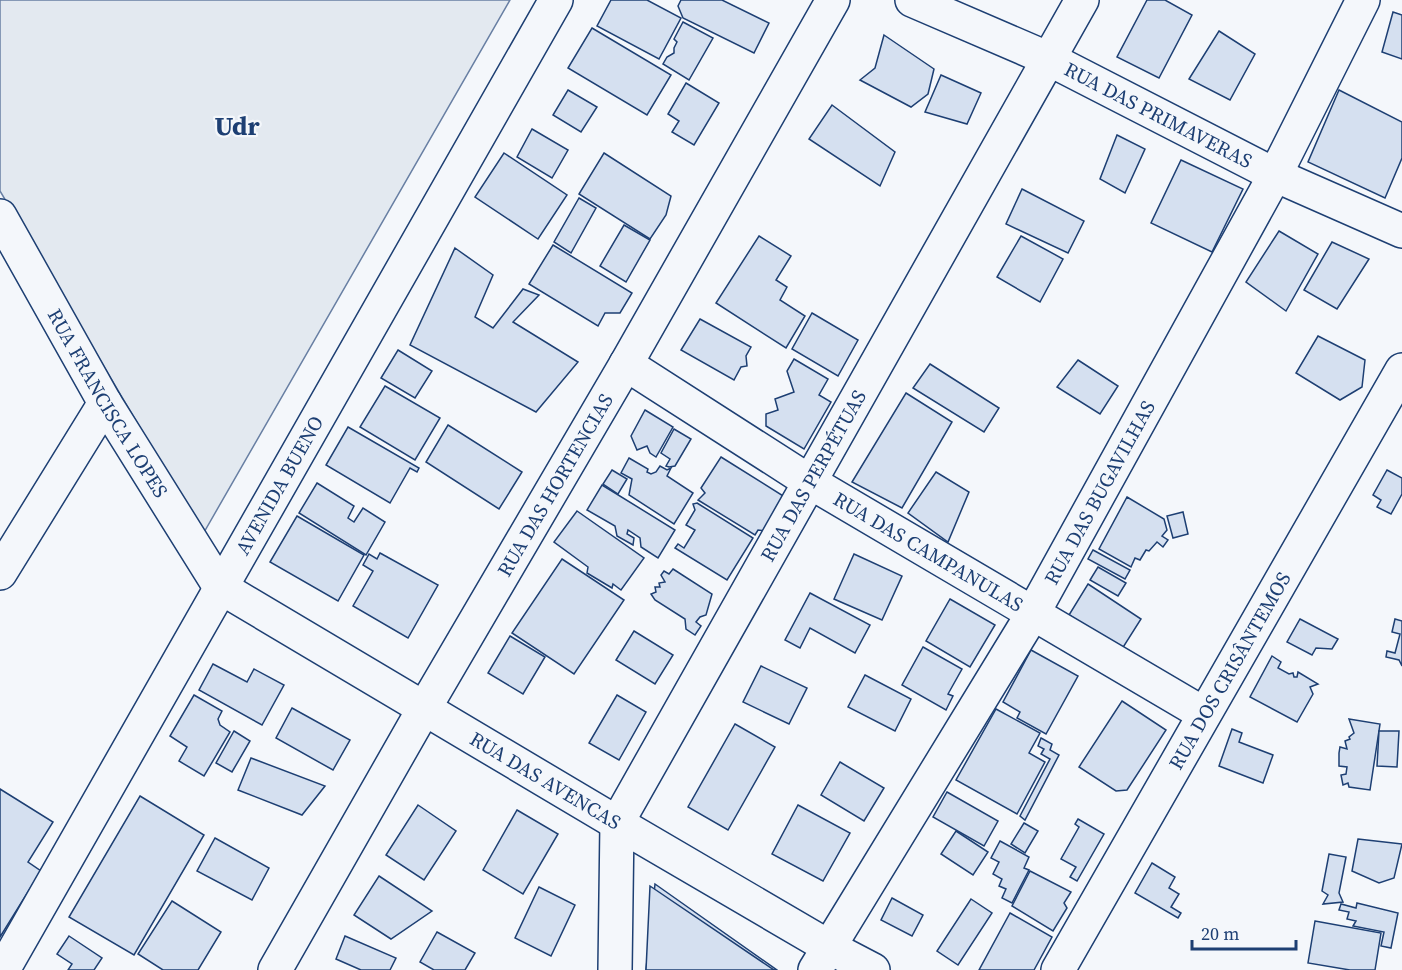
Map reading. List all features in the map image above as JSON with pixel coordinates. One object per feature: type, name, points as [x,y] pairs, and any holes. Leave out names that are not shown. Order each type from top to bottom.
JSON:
[{"type":"street","name":"AVENIDA BUENO","points":[[3,970],[556,0]]},
{"type":"street","name":"RUA DAS HORTENCIAS","points":[[274,970],[626,364],[833,0]]},
{"type":"street","name":"RUA DAS PRIMAVERAS","points":[[912,0],[1048,59],[1275,175],[1402,231]]},
{"type":"street","name":"RUA DAS PERPÉTUAS","points":[[615,970],[617,823],[1082,0]]},
{"type":"street","name":"RUA DAS BUGAVILHAS","points":[[822,958],[1032,615],[1275,175],[1363,0]]},
{"type":"street","name":"RUA FRANCISCA LOPES","points":[[0,216],[105,404],[220,586]]},
{"type":"street","name":"RUA DAS CAMPANULAS","points":[[626,364],[810,482],[1032,615],[1204,714]]},
{"type":"street","name":"RUA DOS CRISÂNTEMOS","points":[[1058,970],[1402,370]]},
{"type":"street","points":[[0,573],[105,404]]},
{"type":"street","name":"RUA DAS AVENCAS","points":[[220,586],[617,823],[822,958],[873,970]]},
{"type":"shaded area","points":[[0,0],[510,0],[203,534],[0,191]]},
{"type":"building","points":[[611,0],[647,0],[681,18],[659,59],[597,26]]},
{"type":"building","points":[[681,0],[722,0],[769,23],[754,53],[683,18],[678,6]]},
{"type":"building","points":[[1147,0],[1165,0],[1192,15],[1159,78],[1117,57]]},
{"type":"building","points":[[1393,12],[1402,15],[1402,59],[1382,52]]},
{"type":"building","points":[[683,22],[713,38],[689,80],[663,64],[667,57],[674,53],[677,42],[674,39]]},
{"type":"building","points":[[592,28],[671,75],[647,115],[568,68]]},
{"type":"building","points":[[1219,31],[1255,54],[1230,100],[1189,79]]},
{"type":"building","points":[[884,35],[934,69],[928,94],[911,107],[860,80],[875,68]]},
{"type":"building","points":[[941,75],[981,93],[967,124],[925,112]]},
{"type":"building","points":[[686,83],[719,103],[694,145],[672,132],[679,121],[668,114]]},
{"type":"building","points":[[568,90],[597,107],[581,132],[553,115]]},
{"type":"building","points":[[1339,90],[1402,122],[1402,158],[1385,198],[1308,162]]},
{"type":"building","points":[[832,105],[895,152],[880,186],[809,139]]},
{"type":"building","points":[[532,129],[568,150],[552,178],[517,157]]},
{"type":"building","points":[[1117,135],[1145,149],[1125,193],[1100,179]]},
{"type":"building","points":[[504,153],[567,195],[538,239],[475,197]]},
{"type":"building","points":[[604,153],[671,196],[666,215],[650,239],[579,194]]},
{"type":"building","points":[[1181,160],[1243,189],[1212,252],[1151,223]]},
{"type":"building","points":[[1022,189],[1084,221],[1068,253],[1006,224]]},
{"type":"building","points":[[579,198],[596,208],[571,253],[554,242]]},
{"type":"building","points":[[624,225],[650,240],[626,282],[600,266]]},
{"type":"building","points":[[1279,231],[1318,254],[1286,311],[1246,282]]},
{"type":"building","points":[[759,236],[791,256],[776,280],[787,287],[780,300],[805,316],[786,348],[716,303]]},
{"type":"building","points":[[1021,236],[1063,259],[1040,302],[997,277]]},
{"type":"building","points":[[1332,242],[1369,259],[1337,309],[1304,290]]},
{"type":"building","points":[[553,245],[632,293],[620,313],[605,313],[598,326],[529,284]]},
{"type":"building","points":[[455,248],[493,275],[475,317],[493,328],[523,289],[539,295],[513,322],[578,362],[536,412],[410,345]]},
{"type":"building","points":[[812,313],[858,340],[838,376],[792,349]]},
{"type":"building","points":[[700,319],[751,347],[746,356],[747,366],[741,367],[734,380],[681,350]]},
{"type":"building","points":[[1318,336],[1365,360],[1362,387],[1340,400],[1296,373]]},
{"type":"building","points":[[398,350],[432,371],[415,398],[381,378]]},
{"type":"building","points":[[794,359],[828,379],[819,395],[831,402],[804,449],[766,426],[766,414],[778,410],[775,399],[794,392],[787,371]]},
{"type":"building","points":[[1078,360],[1118,386],[1100,414],[1057,387]]},
{"type":"building","points":[[930,364],[999,408],[984,432],[913,388]]},
{"type":"building","points":[[385,386],[440,418],[415,460],[360,427]]},
{"type":"building","points":[[906,393],[952,422],[902,508],[852,482]]},
{"type":"building","points":[[645,410],[673,427],[656,457],[650,453],[647,446],[637,450],[631,436]]},
{"type":"building","points":[[448,425],[522,472],[499,509],[426,462]]},
{"type":"building","points":[[348,427],[419,468],[417,472],[410,468],[390,503],[326,465]]},
{"type":"building","points":[[674,429],[691,439],[675,466],[669,467],[666,466],[670,459],[661,453]]},
{"type":"building","points":[[721,457],[788,499],[765,531],[758,530],[755,535],[698,500],[705,493],[701,488]]},
{"type":"building","points":[[629,458],[648,469],[647,472],[651,474],[656,472],[660,466],[667,470],[671,468],[667,476],[693,493],[674,524],[629,495],[632,479],[621,473]]},
{"type":"building","points":[[612,470],[627,479],[618,494],[603,484]]},
{"type":"building","points":[[1387,470],[1402,478],[1402,494],[1391,514],[1377,507],[1381,500],[1373,495]]},
{"type":"building","points":[[936,472],[969,492],[948,542],[908,513]]},
{"type":"building","points":[[317,483],[354,506],[348,518],[354,522],[363,508],[385,522],[366,555],[299,513]]},
{"type":"building","points":[[602,485],[675,530],[658,558],[641,547],[640,538],[628,530],[627,534],[634,538],[633,545],[617,536],[615,526],[587,510]]},
{"type":"building","points":[[1127,497],[1164,519],[1167,530],[1162,536],[1168,540],[1163,547],[1157,542],[1149,551],[1146,550],[1140,560],[1135,558],[1131,567],[1099,549]]},
{"type":"building","points":[[697,503],[753,538],[727,580],[675,548],[678,544],[684,548],[695,530],[686,525],[695,510],[693,504]]},
{"type":"building","points":[[577,511],[644,558],[621,590],[613,584],[612,588],[587,573],[588,567],[554,542]]},
{"type":"building","points":[[1183,512],[1188,534],[1173,538],[1167,516]]},
{"type":"building","points":[[297,516],[364,555],[338,601],[270,562]]},
{"type":"building","points":[[1093,550],[1130,570],[1125,579],[1088,559]]},
{"type":"building","points":[[380,553],[438,585],[408,638],[353,606],[373,571],[363,565],[369,554],[377,559]]},
{"type":"building","points":[[854,554],[902,576],[882,620],[834,599]]},
{"type":"building","points":[[562,559],[624,600],[574,674],[512,633]]},
{"type":"building","points":[[1098,567],[1126,583],[1118,596],[1090,580]]},
{"type":"building","points":[[673,569],[712,594],[706,615],[700,617],[696,622],[701,626],[695,635],[686,629],[685,619],[655,600],[651,594],[656,592],[655,587],[660,587],[659,583],[665,582],[661,575],[664,571],[669,574]]},
{"type":"building","points":[[1088,584],[1141,619],[1122,649],[1069,615]]},
{"type":"building","points":[[810,593],[870,625],[855,653],[810,628],[800,648],[785,640]]},
{"type":"building","points":[[950,599],[995,625],[970,667],[926,641]]},
{"type":"building","points":[[1300,619],[1338,639],[1332,649],[1316,648],[1312,655],[1287,642]]},
{"type":"building","points":[[1395,619],[1402,621],[1402,666],[1399,660],[1386,657],[1387,651],[1395,653],[1400,634],[1392,632]]},
{"type":"building","points":[[634,631],[673,655],[655,684],[616,660]]},
{"type":"building","points":[[510,636],[545,657],[523,694],[488,673]]},
{"type":"building","points":[[923,647],[962,669],[948,694],[953,696],[946,710],[902,685]]},
{"type":"building","points":[[1031,650],[1078,676],[1046,734],[1017,718],[1020,712],[1003,702]]},
{"type":"building","points":[[1272,656],[1281,662],[1278,668],[1289,674],[1293,673],[1294,677],[1297,677],[1298,672],[1318,684],[1310,687],[1313,694],[1297,722],[1250,697]]},
{"type":"building","points":[[213,664],[247,682],[254,669],[284,685],[262,725],[199,690]]},
{"type":"building","points":[[761,666],[807,688],[789,724],[743,702]]},
{"type":"building","points":[[865,675],[911,699],[895,731],[848,707]]},
{"type":"building","points":[[194,695],[222,711],[218,719],[220,725],[230,732],[204,776],[179,761],[187,747],[170,736]]},
{"type":"building","points":[[617,695],[646,712],[619,760],[589,743]]},
{"type":"building","points":[[1122,701],[1166,730],[1127,790],[1116,791],[1079,767]]},
{"type":"building","points":[[292,708],[350,740],[333,770],[276,738]]},
{"type":"building","points":[[996,709],[1040,733],[1029,753],[1045,762],[1017,814],[956,780]]},
{"type":"building","points":[[1349,719],[1380,724],[1370,790],[1349,787],[1348,783],[1343,785],[1341,775],[1346,774],[1347,767],[1339,766],[1339,753],[1340,747],[1347,749],[1345,741],[1350,739],[1349,737],[1354,733]]},
{"type":"building","points":[[735,724],[775,747],[728,830],[688,807]]},
{"type":"building","points":[[1232,729],[1242,733],[1239,742],[1273,755],[1263,783],[1219,766]]},
{"type":"building","points":[[234,731],[250,741],[232,772],[216,763]]},
{"type":"building","points":[[1379,731],[1399,731],[1397,767],[1377,766]]},
{"type":"building","points":[[1041,738],[1052,744],[1050,750],[1059,755],[1025,820],[1020,816],[1050,759],[1041,754],[1044,749],[1038,746]]},
{"type":"building","points":[[251,758],[325,786],[302,815],[238,790]]},
{"type":"building","points":[[840,762],[884,788],[864,821],[821,795]]},
{"type":"building","points":[[0,789],[53,822],[28,862],[41,871],[0,937]]},
{"type":"building","points":[[947,792],[998,821],[984,846],[933,817]]},
{"type":"building","points":[[140,796],[204,835],[134,955],[69,917]]},
{"type":"building","points":[[418,805],[456,831],[424,880],[386,855]]},
{"type":"building","points":[[798,805],[850,833],[823,881],[772,854]]},
{"type":"building","points":[[517,810],[558,834],[523,894],[483,870]]},
{"type":"building","points":[[1078,819],[1104,834],[1077,881],[1070,877],[1076,867],[1061,859],[1079,827],[1075,824]]},
{"type":"building","points":[[1024,823],[1038,831],[1025,853],[1011,844]]},
{"type":"building","points":[[956,831],[988,852],[973,875],[941,854]]},
{"type":"building","points":[[215,838],[269,868],[252,900],[197,871]]},
{"type":"building","points":[[1358,839],[1402,844],[1394,878],[1379,883],[1352,871]]},
{"type":"building","points":[[1000,841],[1029,857],[1024,868],[1029,870],[1012,903],[1002,898],[1006,889],[999,886],[1002,879],[993,874],[999,862],[991,858]]},
{"type":"building","points":[[1329,854],[1346,857],[1339,893],[1343,902],[1323,904],[1328,895],[1322,891]]},
{"type":"building","points":[[1152,863],[1175,877],[1169,888],[1179,894],[1171,907],[1181,913],[1178,918],[1135,893]]},
{"type":"building","points":[[1030,871],[1071,892],[1064,903],[1067,908],[1053,931],[1012,906]]},
{"type":"building","points":[[379,876],[432,911],[391,939],[354,915]]},
{"type":"building","points":[[655,884],[777,970],[646,970]]},
{"type":"building","points":[[650,886],[774,970],[646,970]]},
{"type":"building","points":[[539,887],[575,905],[551,956],[515,938]]},
{"type":"building","points":[[892,898],[923,915],[912,936],[881,920]]},
{"type":"building","points":[[971,899],[992,913],[958,965],[937,951]]},
{"type":"building","points":[[172,901],[221,932],[198,970],[163,970],[138,954]]},
{"type":"building","points":[[1357,903],[1398,913],[1391,948],[1381,946],[1384,932],[1353,926],[1356,921],[1347,919],[1349,912],[1339,910],[1341,904],[1356,908]]},
{"type":"building","points":[[1010,913],[1052,937],[1034,970],[979,970]]},
{"type":"building","points":[[1315,921],[1381,933],[1375,970],[1350,970],[1308,963]]},
{"type":"building","points":[[437,932],[475,953],[465,970],[434,970],[420,962]]},
{"type":"building","points":[[69,936],[102,958],[94,970],[68,970],[72,964],[57,954]]},
{"type":"building","points":[[345,936],[396,958],[390,970],[361,970],[336,959]]},
{"type":"district","name":"Udr","points":[[237,126]]}]
